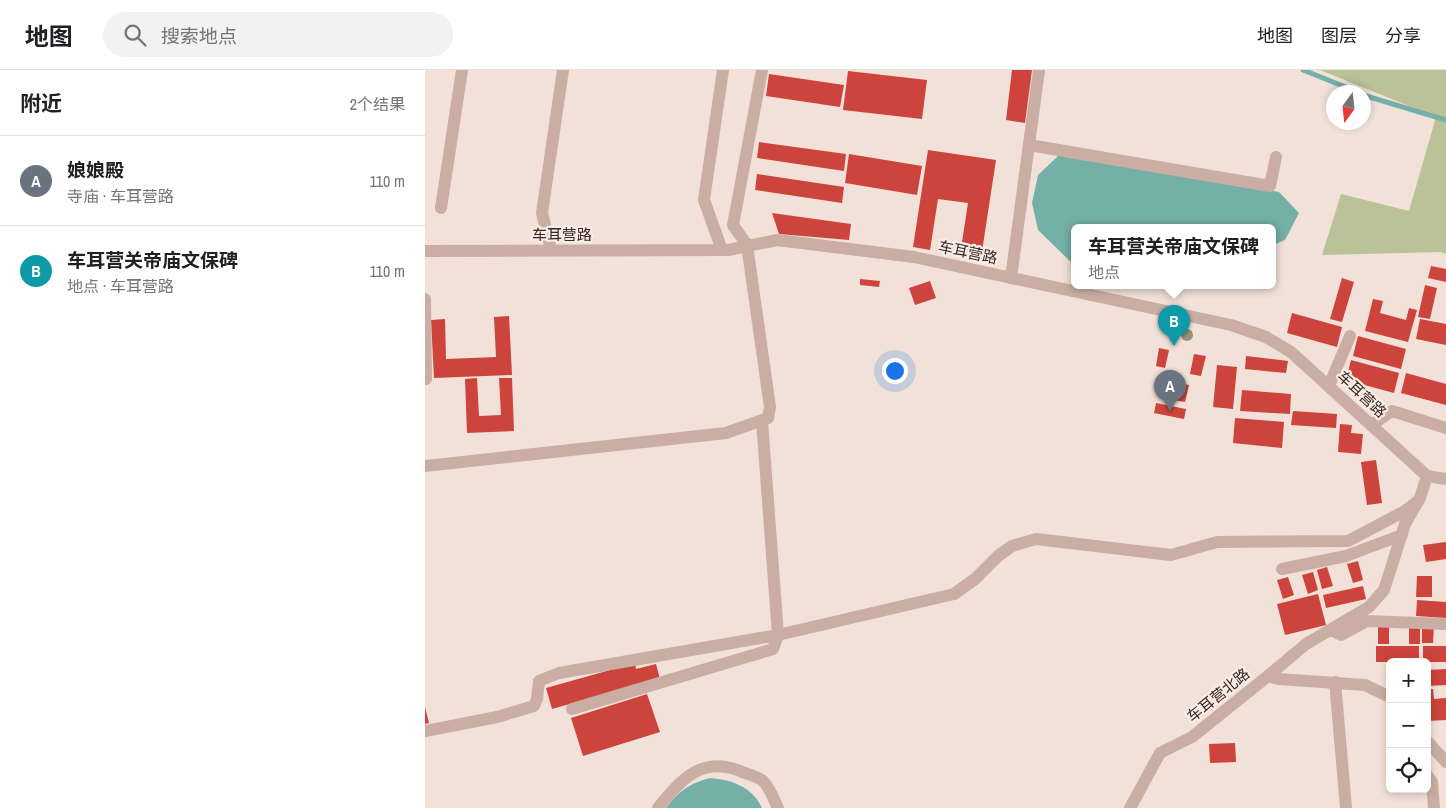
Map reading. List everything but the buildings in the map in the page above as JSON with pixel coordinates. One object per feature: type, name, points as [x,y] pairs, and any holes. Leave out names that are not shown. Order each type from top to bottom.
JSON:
[{"type":"street","points":[[441,208],[462,70]]},
{"type":"street","points":[[551,250],[542,213],[563,70]]},
{"type":"street","points":[[723,70],[704,200],[723,250]]},
{"type":"street","points":[[425,466],[726,433],[768,418],[770,407],[747,244],[733,225],[762,70]]},
{"type":"street","points":[[1011,278],[1039,70]]},
{"type":"street","points":[[1029,145],[1270,186],[1276,157]]},
{"type":"street","name":"车耳营路","points":[[425,251],[723,250],[747,244],[777,240],[914,257],[1231,325],[1266,337],[1291,352],[1427,476]]},
{"type":"street","points":[[425,299],[426,379]]},
{"type":"street","points":[[1329,386],[1350,336]]},
{"type":"street","points":[[1371,425],[1392,411],[1446,428]]},
{"type":"street","points":[[573,709],[773,649],[778,635],[762,421]]},
{"type":"street","points":[[1267,676],[1306,644],[1369,606],[1384,590],[1402,535],[1427,476],[1446,479]]},
{"type":"street","points":[[425,731],[497,717],[533,706],[537,699],[539,681],[559,673],[778,635],[954,594],[975,580],[998,556],[1012,546],[1036,539],[1171,555],[1217,542],[1348,541],[1405,511],[1418,501]]},
{"type":"street","points":[[1282,569],[1346,556],[1402,535]]},
{"type":"street","points":[[1331,630],[1341,635],[1367,621],[1446,624]]},
{"type":"street","name":"车耳营北路","points":[[1130,808],[1160,753],[1192,737],[1267,676],[1279,679],[1335,682],[1365,686],[1386,695]]},
{"type":"street","points":[[1335,682],[1346,808]]},
{"type":"street","points":[[1431,745],[1446,762]]},
{"type":"street","points":[[659,808],[673,790],[697,770],[713,764],[729,766],[764,781],[778,808]]},
{"type":"street","points":[[1431,781],[1434,808]]},
{"type":"green space","points":[[1320,70],[1446,70],[1446,254],[1441,252],[1322,255],[1341,194],[1409,211],[1436,117],[1371,91],[1371,85],[1357,85]]},
{"type":"water","points":[[1059,155],[1279,192],[1299,213],[1285,240],[1276,244],[1276,224],[1071,224],[1071,262],[1038,230],[1032,203],[1038,175]]},
{"type":"water","points":[[710,778],[741,786],[753,795],[762,808],[666,808],[685,788]]},
{"type":"waterway","points":[[1303,70],[1340,85]]},
{"type":"waterway","points":[[1371,97],[1446,120]]},
{"type":"place","name":"车耳营关帝庙文保碑","points":[[1174,346]]},
{"type":"place","name":"娘娘殿","points":[[1170,411]]}]
